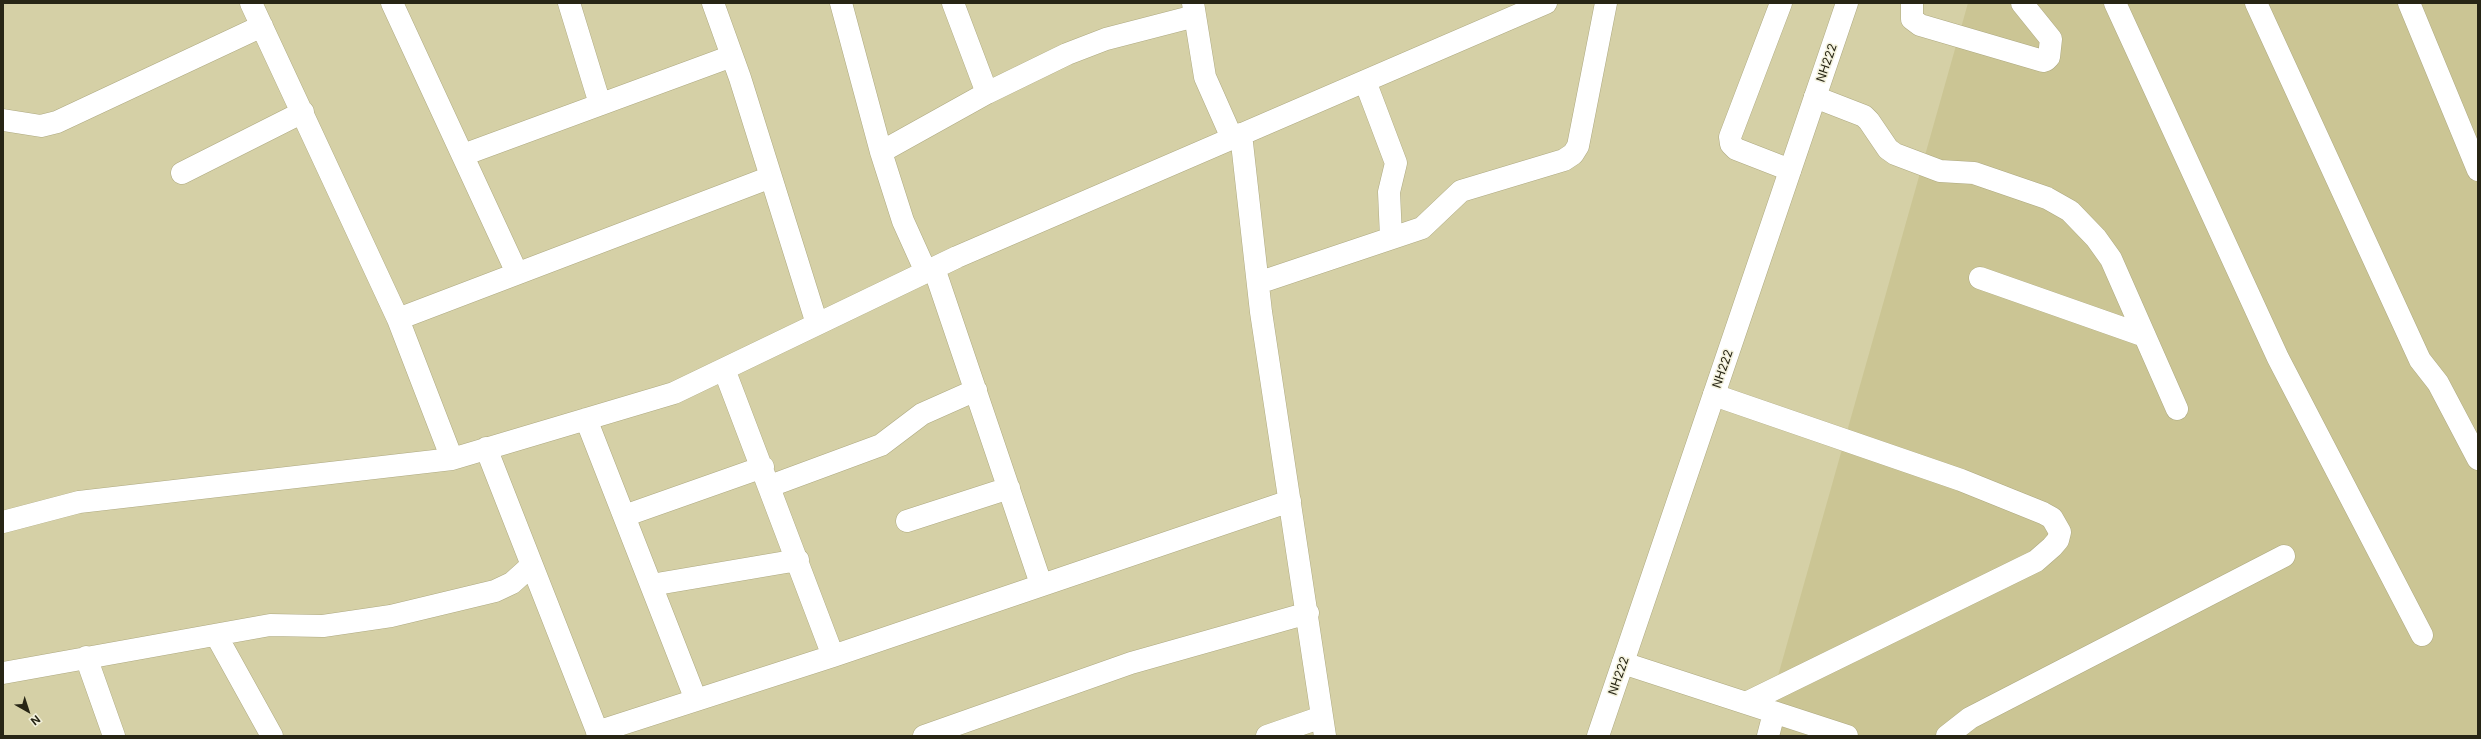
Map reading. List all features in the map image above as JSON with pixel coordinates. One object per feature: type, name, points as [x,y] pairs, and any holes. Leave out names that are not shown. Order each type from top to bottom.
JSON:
[{"type":"street","points":[[251,3],[398,319],[452,459]]},
{"type":"street","points":[[392,3],[517,273]]},
{"type":"street","points":[[569,3],[600,104]]},
{"type":"street","points":[[712,3],[732,56],[817,324]]},
{"type":"street","points":[[841,3],[881,152],[903,221],[930,270],[976,390],[1041,584]]},
{"type":"street","points":[[953,3],[987,94]]},
{"type":"street","points":[[3,522],[79,502],[452,459],[674,393],[930,270],[1546,3]]},
{"type":"street","points":[[1258,283],[1391,237],[1422,228],[1461,191],[1564,160],[1573,154],[1578,146],[1606,3]]},
{"type":"street","points":[[1781,3],[1730,137],[1731,144],[1736,148],[1790,170]]},
{"type":"street","name":"NH222","points":[[1598,736],[1847,3]]},
{"type":"street","points":[[1912,3],[1912,19],[1920,25],[2043,61],[2046,60],[2049,57],[2051,39],[2022,3]]},
{"type":"street","points":[[2115,3],[2278,358],[2422,635]]},
{"type":"street","points":[[2256,3],[2420,360],[2438,383],[2478,459]]},
{"type":"street","points":[[2409,3],[2478,170]]},
{"type":"street","points":[[881,152],[987,94],[1067,54],[1194,9],[1205,77],[1237,136],[1324,727],[1267,736]]},
{"type":"street","points":[[3,120],[41,126],[57,122],[262,26]]},
{"type":"street","points":[[462,155],[732,56]]},
{"type":"street","points":[[1365,81],[1396,163],[1389,192],[1391,237]]},
{"type":"street","points":[[1815,97],[1864,116],[1888,149],[1895,154],[1940,171],[1974,173],[2047,198],[2070,211],[2096,238],[2111,259],[2177,409]]},
{"type":"street","points":[[182,173],[303,112]]},
{"type":"street","points":[[398,319],[771,177]]},
{"type":"street","points":[[1980,278],[2145,336]]},
{"type":"street","points":[[724,369],[767,477],[833,656]]},
{"type":"street","points":[[624,516],[881,445],[922,414],[976,390]]},
{"type":"street","points":[[1714,395],[1960,480],[2043,513],[2052,518],[2060,532],[2058,540],[2036,561],[1746,703]]},
{"type":"street","points":[[586,419],[696,700]]},
{"type":"street","points":[[486,448],[598,734],[696,700],[833,656],[1290,500]]},
{"type":"street","points":[[907,522],[1009,488]]},
{"type":"street","points":[[1947,736],[1970,718],[2284,556]]},
{"type":"street","points":[[651,585],[798,560]]},
{"type":"street","points":[[3,673],[270,625],[323,626],[390,616],[495,591],[512,583],[532,566]]},
{"type":"street","points":[[924,736],[1131,663],[1308,613]]},
{"type":"street","points":[[216,634],[272,736]]},
{"type":"street","points":[[86,657],[114,736]]},
{"type":"street","points":[[1623,663],[1847,736]]},
{"type":"street","points":[[1768,736],[1774,713]]},
{"type":"shaded area","points":[[1968,3],[2478,3],[2478,736],[1761,736]]}]
